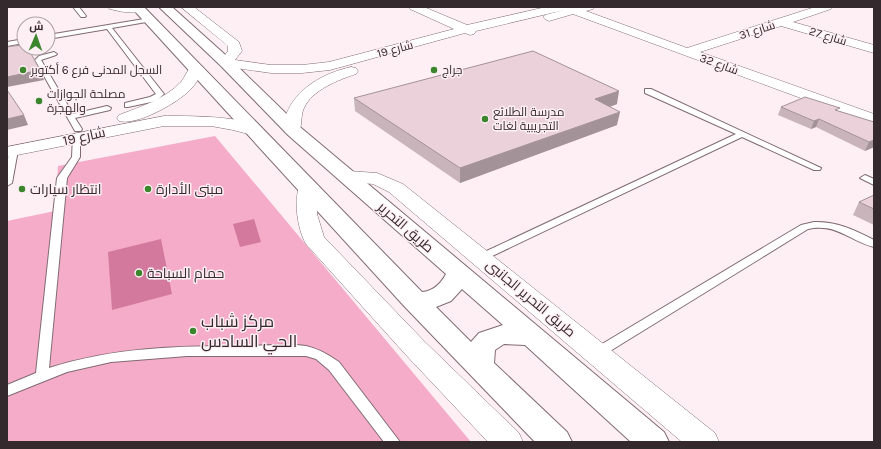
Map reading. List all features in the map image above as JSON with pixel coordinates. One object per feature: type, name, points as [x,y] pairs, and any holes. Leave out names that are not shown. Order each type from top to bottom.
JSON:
[{"type":"street","points":[[114,7],[147,12],[196,69],[256,131],[414,301],[556,442]]},
{"type":"street","points":[[187,7],[234,46],[235,51],[226,63]]},
{"type":"street","points":[[414,7],[478,31]]},
{"type":"street","points":[[431,7],[478,31]]},
{"type":"street","name":"شارع 19","points":[[226,63],[254,68],[289,69],[330,66],[478,31],[566,8],[589,7]]},
{"type":"street","name":"شارع 31","points":[[687,52],[827,7]]},
{"type":"street","name":"شارع 32","points":[[566,8],[874,120]]},
{"type":"street","name":"طريق التحرير","points":[[147,12],[226,63],[292,129],[533,336],[653,442]]},
{"type":"street","name":"شارع 27","points":[[781,22],[874,49]]},
{"type":"street","name":"شارع 19","points":[[292,129],[291,120],[298,104],[312,90],[331,78],[478,31]]},
{"type":"street","name":"شارع 19","points":[[11,147],[75,128],[132,115],[158,105],[180,91],[189,83],[194,76],[196,69]]},
{"type":"street","points":[[289,69],[283,73],[282,77],[291,81],[331,78]]},
{"type":"street","points":[[158,105],[170,105],[178,109],[180,114],[175,120]]},
{"type":"street","name":"شارع 19","points":[[75,128],[190,120],[220,121],[256,131]]},
{"type":"street","name":"طريق التحرير الجانبى","points":[[348,177],[377,179],[396,188],[482,257],[704,442]]},
{"type":"street","points":[[308,188],[307,214],[314,239],[415,348],[508,442]]},
{"type":"street","points":[[414,301],[425,301],[443,295],[454,285],[459,272]]},
{"type":"street","points":[[480,366],[480,350],[491,338],[500,334],[510,333],[533,336]]},
{"type":"lane","points":[[76,7],[83,16]]},
{"type":"lane","points":[[56,36],[108,27],[147,12]]},
{"type":"lane","points":[[56,31],[147,12]]},
{"type":"lane","points":[[108,27],[160,94],[153,99],[128,105]]},
{"type":"lane","points":[[42,376],[62,178],[76,157],[75,128],[38,60],[46,56]]},
{"type":"lane","points":[[648,91],[817,168]]},
{"type":"lane","points":[[75,128],[107,108]]},
{"type":"lane","points":[[482,257],[742,134]]},
{"type":"lane","points":[[7,183],[11,147]]},
{"type":"lane","points":[[865,178],[874,182]]},
{"type":"lane","points":[[597,354],[805,227],[814,224],[827,224],[841,228],[874,244]]},
{"type":"lane","points":[[7,391],[42,376],[84,362],[125,355],[280,350],[306,351],[321,356],[334,366],[393,442]]},
{"type":"shaded area","name":"مركز شباب الحي السادس","points":[[215,136],[471,442],[7,442],[7,221],[55,211],[58,166]]},
{"type":"shaded area","points":[[254,219],[261,242],[240,247],[233,224]]},
{"type":"shaded area","name":"حمام السباحة","points":[[161,239],[172,294],[112,310],[108,252]]},
{"type":"building","points":[[16,46],[16,56],[32,56],[40,70],[7,77],[7,47]]},
{"type":"building","name":"مدرسة الطلائع التجريبية لغات","points":[[533,51],[619,91],[595,99],[620,112],[460,168],[354,98]]},
{"type":"building","points":[[7,90],[24,115],[7,119]]},
{"type":"building","points":[[805,97],[840,108],[835,110],[874,122],[874,140],[869,142],[819,119],[814,121],[781,107]]},
{"type":"building","points":[[874,195],[874,209],[859,202]]},
{"type":"place","name":"السجل المدنى فرع 6 أكتوبر","points":[[23,70]]},
{"type":"place","name":"جراج","points":[[434,70]]},
{"type":"place","name":"مصلحة الجوازات والهجرة","points":[[39,101]]},
{"type":"place","name":"مدرسة الطلائع التجريبية لغات","points":[[485,119]]},
{"type":"place","name":"انتظار سيارات","points":[[22,189]]},
{"type":"place","name":"مبنى الأدارة","points":[[148,189]]},
{"type":"place","name":"حمام السباحة","points":[[139,273]]},
{"type":"place","name":"مركز شباب الحي السادس","points":[[193,331]]}]
